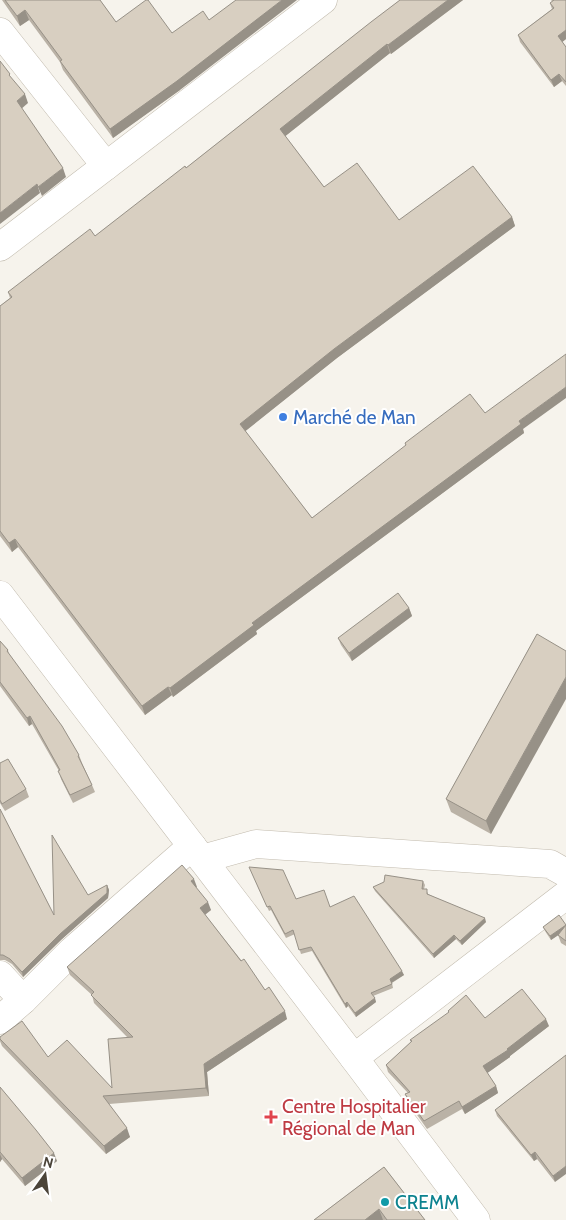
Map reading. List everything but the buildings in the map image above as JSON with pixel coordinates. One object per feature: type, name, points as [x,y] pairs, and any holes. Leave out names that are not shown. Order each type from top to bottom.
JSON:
[{"type":"street","points":[[0,247],[323,0]]},
{"type":"street","points":[[0,32],[106,166]]},
{"type":"street","points":[[0,595],[476,1220]]},
{"type":"street","points":[[0,1020],[72,951],[197,852],[256,844],[550,864],[566,873]]},
{"type":"street","points":[[354,1058],[566,895]]},
{"type":"street","points":[[0,975],[23,1000]]},
{"type":"place","name":"Marché de Man","points":[[283,417]]},
{"type":"place","name":"Centre Hospitalier Régional de Man","points":[[271,1117]]},
{"type":"place","name":"CREMM","points":[[385,1202]]}]
